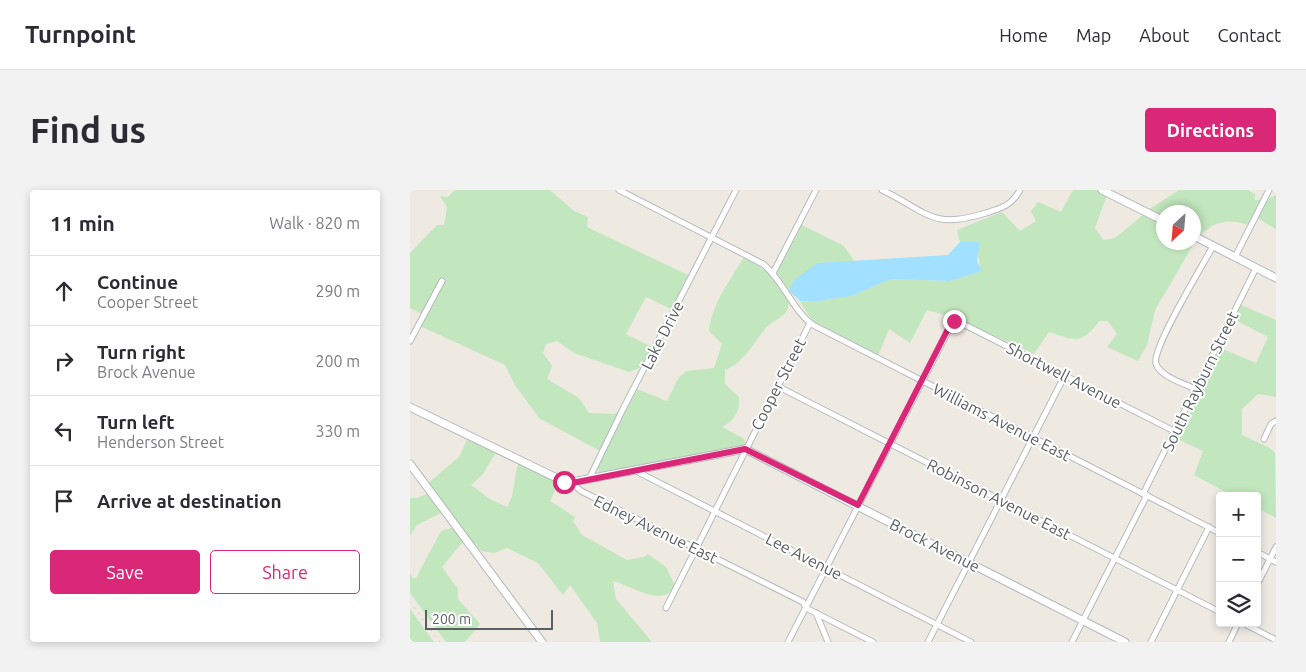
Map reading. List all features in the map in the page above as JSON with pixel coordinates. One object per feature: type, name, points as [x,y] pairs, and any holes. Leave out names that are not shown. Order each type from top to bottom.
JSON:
[{"type":"street","name":"Williams Avenue East","points":[[618,190],[758,260],[774,273],[810,323],[1216,531]]},
{"type":"street","name":"Lake Drive","points":[[589,480],[624,407],[736,190]]},
{"type":"street","points":[[774,273],[816,190]]},
{"type":"street","points":[[882,190],[929,216],[942,221],[965,220],[1009,205],[1020,190]]},
{"type":"street","points":[[1102,190],[1156,217]]},
{"type":"street","points":[[1236,257],[1269,190]]},
{"type":"street","points":[[1201,240],[1276,278]]},
{"type":"street","points":[[1195,389],[1162,373],[1157,366],[1155,356],[1182,300],[1213,246]]},
{"type":"street","name":"South Rayburn Street","points":[[1072,642],[1115,558],[1174,431],[1256,268]]},
{"type":"street","points":[[410,341],[442,281]]},
{"type":"street","name":"Shortwell Avenue","points":[[922,381],[950,325],[954,321],[1174,431]]},
{"type":"street","name":"Cooper Street","points":[[572,483],[745,449],[810,323]]},
{"type":"street","points":[[928,642],[1065,375]]},
{"type":"street","points":[[788,642],[922,381]]},
{"type":"street","name":"Robinson Avenue East","points":[[777,386],[1216,610]]},
{"type":"street","name":"Edney Avenue East","points":[[410,406],[562,482],[572,483],[580,491],[803,602],[806,608],[873,642]]},
{"type":"street","points":[[1264,439],[1271,424],[1276,421]]},
{"type":"street","points":[[666,608],[745,449]]},
{"type":"street","name":"Brock Avenue","points":[[745,449],[1125,642]]},
{"type":"street","points":[[410,464],[542,642]]},
{"type":"street","name":"Lee Avenue","points":[[636,471],[971,642]]},
{"type":"street","points":[[1151,642],[1209,528]]},
{"type":"street","points":[[1259,582],[1276,547]]},
{"type":"street","points":[[1261,554],[1276,562]]},
{"type":"street","points":[[816,613],[828,642]]},
{"type":"street","points":[[1229,642],[1236,627]]},
{"type":"street","points":[[1250,627],[1275,639]]},
{"type":"green space","points":[[455,190],[550,190],[574,211],[588,217],[587,227],[688,275],[671,309],[646,297],[626,334],[652,347],[642,367],[629,372],[574,353],[557,341],[546,344],[543,353],[552,366],[547,379],[579,398],[589,413],[614,414],[620,411],[602,449],[598,450],[539,418],[515,385],[505,365],[420,326],[445,280],[442,278],[422,314],[410,308],[410,253],[437,225],[444,225],[447,207],[440,196],[448,197]]},
{"type":"green space","points":[[1073,190],[1097,190],[1107,195],[1095,228],[1103,240],[1115,238],[1144,214],[1156,220],[1156,250],[1190,250],[1155,310],[1147,345],[1138,361],[1107,347],[1117,334],[1108,321],[1099,321],[1087,334],[1077,339],[1049,332],[1034,354],[956,318],[927,310],[910,343],[889,329],[878,356],[813,322],[800,302],[851,296],[891,279],[950,281],[981,271],[974,242],[960,242],[957,230],[1002,212],[1020,231],[1036,221],[1031,211],[1038,202],[1061,212]]},
{"type":"green space","points":[[1179,190],[1248,190],[1255,194],[1255,200],[1262,200],[1249,225],[1228,221],[1222,222],[1201,234],[1201,205],[1156,205],[1156,214],[1148,210]]},
{"type":"green space","points":[[1276,195],[1276,229],[1257,218],[1266,200]]},
{"type":"green space","points":[[802,225],[844,246],[855,262],[818,263],[790,291],[776,272]]},
{"type":"green space","points":[[744,257],[776,280],[783,288],[788,305],[785,313],[766,327],[743,358],[725,370],[725,384],[739,397],[739,402],[736,415],[722,427],[743,438],[746,444],[744,447],[599,474],[598,467],[637,389],[667,401],[679,377],[687,371],[714,368],[722,344],[709,331],[711,321],[722,293]]},
{"type":"green space","points":[[1241,305],[1276,320],[1276,397],[1258,394],[1242,409],[1242,435],[1270,448],[1275,453],[1276,518],[1261,510],[1261,492],[1226,492],[1194,475],[1203,451],[1177,439],[1188,420],[1195,395],[1218,347],[1256,363],[1268,337],[1233,319]]},
{"type":"green space","points":[[467,440],[493,450],[495,454],[482,475],[471,485],[490,499],[507,507],[512,495],[519,463],[559,483],[550,501],[575,517],[573,521],[582,535],[627,560],[644,557],[648,554],[666,567],[675,586],[670,593],[663,595],[646,594],[613,581],[616,599],[652,642],[600,642],[597,623],[570,585],[563,595],[538,563],[507,548],[494,553],[481,551],[475,543],[471,543],[427,484],[459,457]]},
{"type":"green space","points":[[429,493],[443,512],[417,525],[410,535],[410,498],[417,498]]},
{"type":"green space","points":[[454,527],[465,543],[462,543],[442,567],[458,589],[458,599],[480,624],[465,642],[446,642],[410,593],[410,573],[412,578],[416,578],[441,531]]},
{"type":"green space","points":[[410,609],[434,642],[410,642]]},
{"type":"water","points":[[960,242],[980,242],[977,261],[982,271],[950,281],[891,279],[851,296],[812,302],[800,301],[789,291],[794,280],[818,263],[948,255]]},
{"type":"railway","points":[[410,602],[440,642]]},
{"type":"route","points":[[564,482],[572,483],[745,449],[858,505],[951,323],[954,321]]}]
